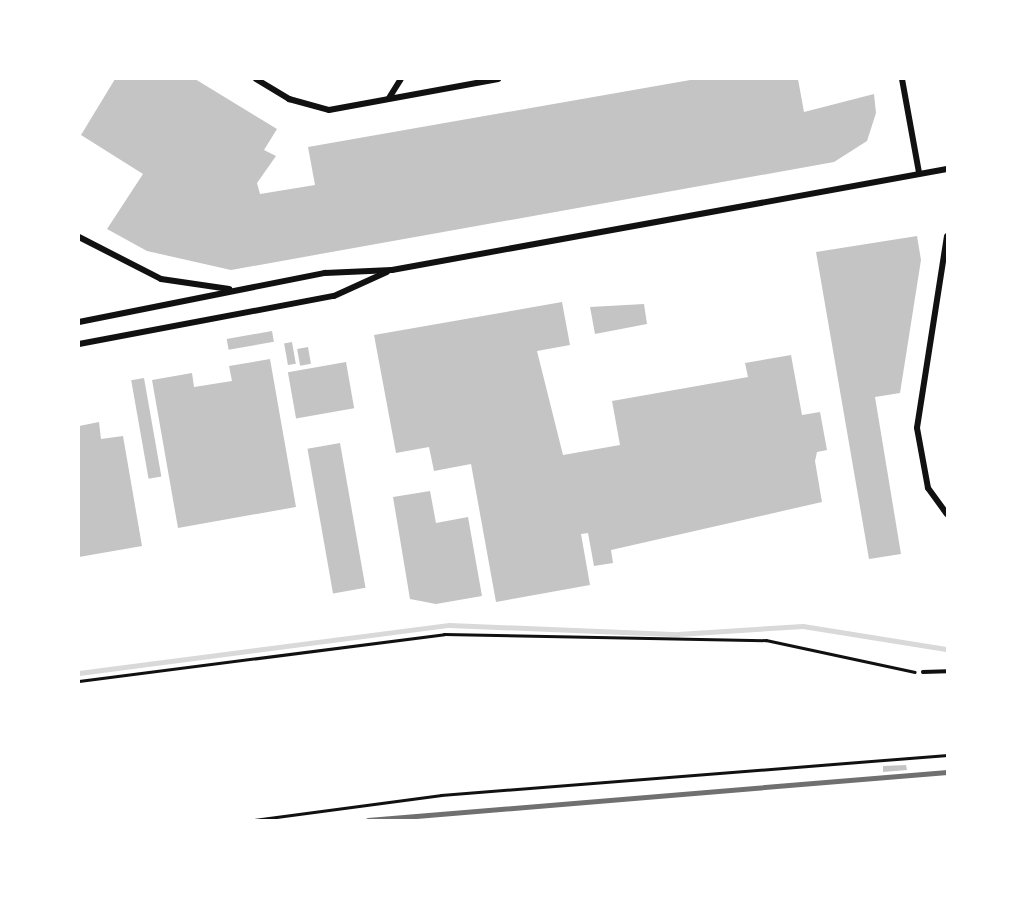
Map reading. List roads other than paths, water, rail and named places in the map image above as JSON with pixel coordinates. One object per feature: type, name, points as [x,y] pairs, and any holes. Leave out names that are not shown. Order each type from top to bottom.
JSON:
[{"type":"street","points":[[256,79],[308,107],[329,110],[474,80],[498,79]]},
{"type":"street","points":[[389,98],[401,79]]},
{"type":"street","points":[[902,79],[919,173]]},
{"type":"street","points":[[79,322],[325,273],[392,270],[947,169]]},
{"type":"street","points":[[947,236],[917,428],[926,481],[947,514]]},
{"type":"street","points":[[79,237],[161,279],[234,290]]},
{"type":"street","points":[[80,342],[334,296],[392,270]]},
{"type":"lane","points":[[923,672],[947,671]]},
{"type":"waterway","points":[[79,673],[449,625],[678,634],[803,626],[947,649]]},
{"type":"railway","points":[[368,820],[947,772]]}]
